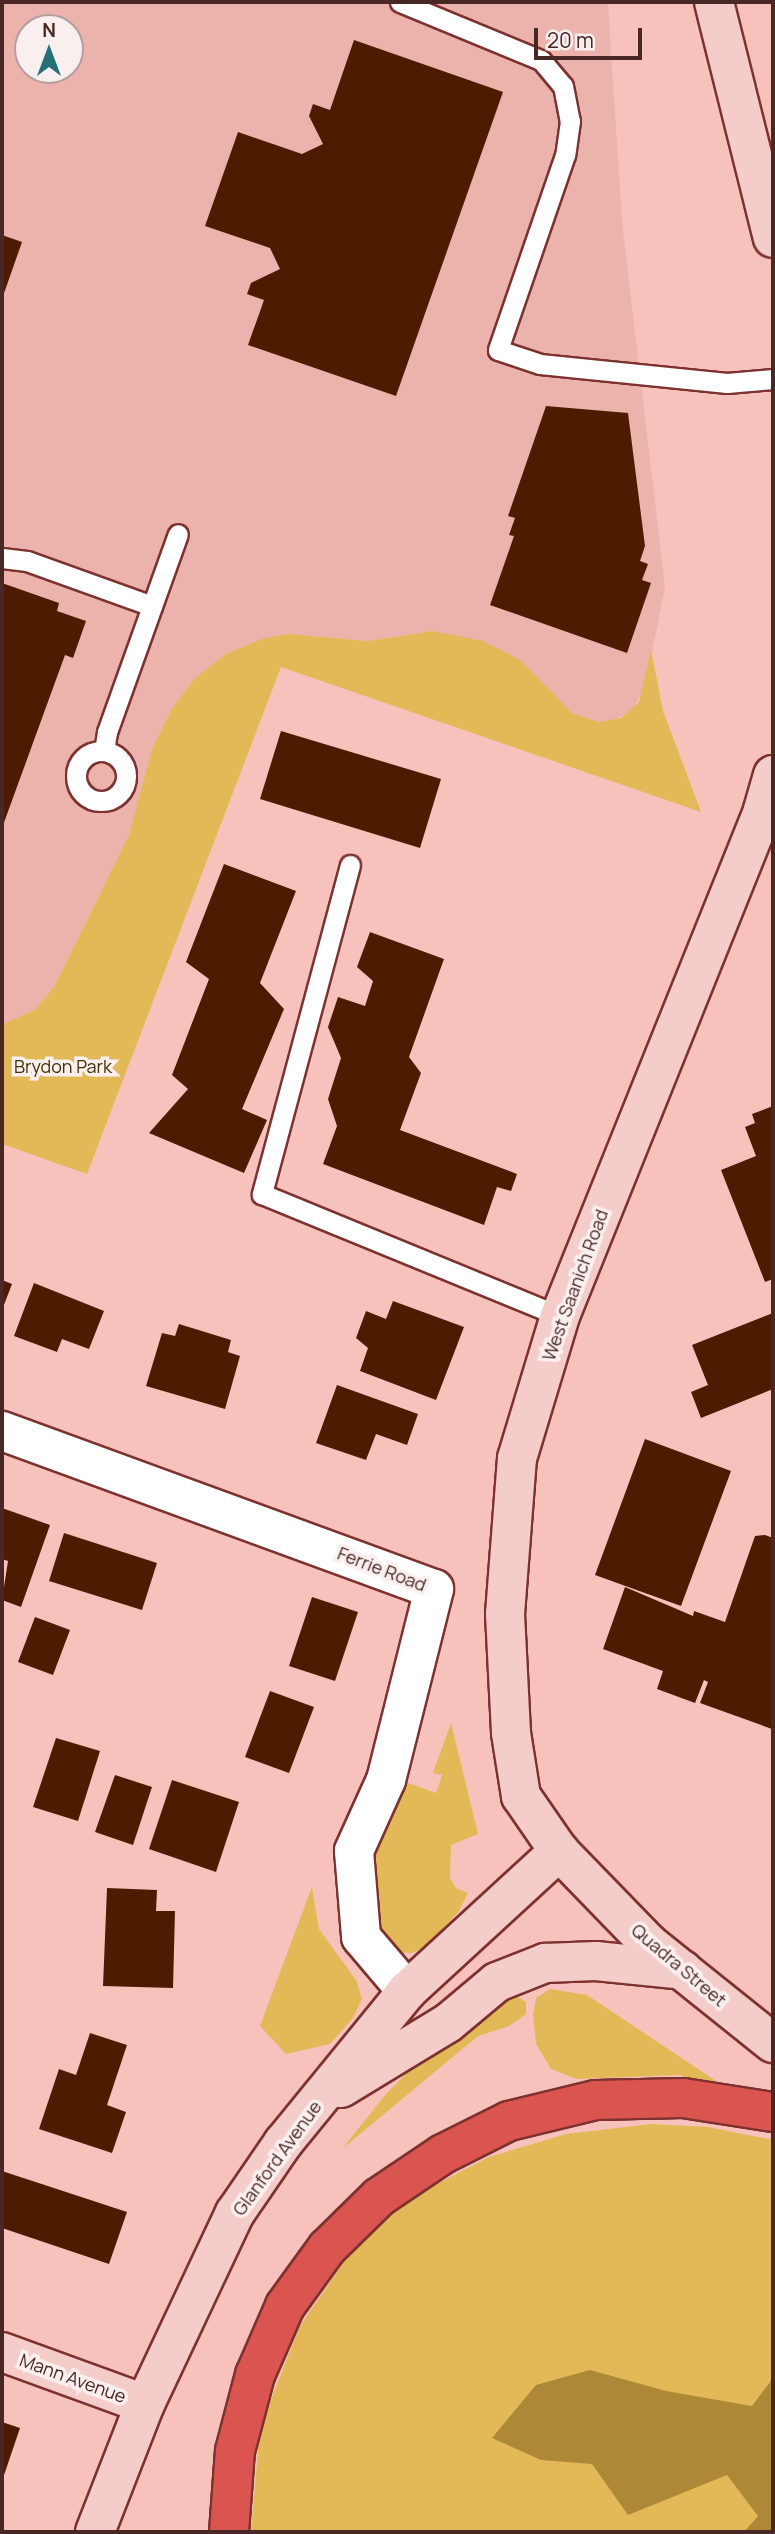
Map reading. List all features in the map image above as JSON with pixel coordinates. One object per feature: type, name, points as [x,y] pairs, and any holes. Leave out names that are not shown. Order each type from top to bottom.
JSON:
[{"type":"highway","points":[[229,2532],[235,2451],[255,2375],[285,2306],[327,2248],[379,2197],[443,2154],[509,2121],[596,2100],[683,2098],[773,2112]]},
{"type":"main road","points":[[714,2],[773,239]]},
{"type":"main road","name":"West Saanich Road","points":[[559,1851],[522,1796],[511,1733],[506,1614],[517,1458],[560,1316],[763,811],[773,775]]},
{"type":"main road","name":"Quadra Street","points":[[559,1851],[648,1943],[773,2043]]},
{"type":"main road","name":"Glanford Avenue","points":[[95,2532],[145,2404],[196,2288],[235,2213],[316,2104],[407,1991],[559,1851]]},
{"type":"main road","points":[[316,2104],[448,2023],[498,1982],[545,1963],[596,1961],[683,1970]]},
{"type":"main road","name":"Mann Avenue","points":[[2,2352],[145,2404]]},
{"type":"street","name":"Ferrie Road","points":[[2,1431],[434,1589],[386,1780],[354,1851],[361,1937],[407,1991]]},
{"type":"lane","points":[[400,2],[541,60],[564,86],[570,121],[565,155],[498,349],[540,364],[727,383],[773,379]]},
{"type":"lane","points":[[104,751],[107,732],[178,534]]},
{"type":"lane","points":[[2,558],[27,561],[152,606]]},
{"type":"lane","points":[[350,865],[262,1194],[560,1316]]},
{"type":"shaded area","points":[[2,2],[608,2],[622,222],[665,587],[645,688],[631,711],[610,722],[586,721],[572,713],[520,660],[432,631],[368,641],[288,634],[195,678],[171,710],[152,749],[129,835],[55,985],[35,1010],[2,1024]]},
{"type":"shaded area","points":[[590,2370],[666,2391],[752,2406],[773,2378],[773,2532],[744,2532],[758,2516],[727,2475],[628,2515],[592,2464],[541,2460],[492,2438],[536,2385]]},
{"type":"green space","name":"Brydon Park","points":[[432,631],[483,641],[520,660],[572,713],[598,722],[621,718],[639,702],[651,650],[663,711],[701,812],[281,667],[87,1174],[2,1144],[2,1024],[35,1010],[55,985],[129,835],[152,749],[171,710],[194,679],[226,654],[262,639],[288,634],[368,641]]},
{"type":"green space","points":[[451,1723],[478,1834],[451,1845],[450,1878],[456,1888],[468,1893],[459,1911],[426,1947],[412,1953],[396,1952],[375,1940],[361,1870],[397,1779],[436,1793],[442,1775],[433,1773]]},
{"type":"green space","points":[[312,1887],[319,1929],[356,1980],[362,1999],[353,2018],[330,2044],[286,2054],[260,2026]]},
{"type":"green space","points":[[550,1989],[587,1995],[722,2085],[689,2083],[681,2075],[577,2079],[551,2069],[536,2044],[533,2014],[536,1998]]},
{"type":"green space","points":[[513,1994],[526,2002],[526,2014],[509,2026],[478,2036],[342,2149],[386,2094],[444,2036]]},
{"type":"green space","points":[[651,2124],[708,2127],[773,2140],[773,2532],[251,2532],[260,2427],[300,2326],[348,2256],[410,2198],[489,2157],[566,2134]]},
{"type":"building","points":[[354,40],[503,92],[396,396],[248,345],[264,300],[247,294],[251,283],[280,269],[270,248],[205,226],[238,132],[302,154],[323,144],[309,116],[313,104],[330,110]]},
{"type":"building","points":[[2,235],[22,242],[2,299]]},
{"type":"building","points":[[546,406],[628,413],[645,546],[640,561],[648,564],[642,580],[651,583],[627,653],[490,605],[514,536],[509,535],[515,518],[508,516]]},
{"type":"building","points":[[2,583],[59,603],[57,611],[86,621],[73,658],[65,655],[2,828]]},
{"type":"building","points":[[281,731],[441,779],[420,848],[260,799]]},
{"type":"building","points":[[224,864],[296,891],[260,983],[284,1009],[242,1109],[267,1120],[244,1173],[149,1133],[188,1089],[172,1075],[209,979],[186,962]]},
{"type":"building","points":[[370,932],[444,959],[409,1057],[421,1073],[400,1130],[517,1174],[511,1191],[497,1187],[484,1225],[323,1164],[337,1126],[328,1099],[341,1058],[328,1027],[338,997],[365,1006],[373,981],[357,967]]},
{"type":"building","points":[[773,1106],[773,1279],[765,1282],[721,1170],[756,1156],[745,1127],[755,1123],[752,1114]]},
{"type":"building","points":[[2,1280],[12,1284],[2,1310]]},
{"type":"building","points":[[34,1283],[104,1311],[89,1349],[62,1339],[57,1352],[14,1336]]},
{"type":"building","points":[[393,1301],[464,1327],[436,1400],[360,1371],[368,1348],[356,1338],[366,1311],[386,1319]]},
{"type":"building","points":[[773,1313],[773,1389],[701,1418],[691,1392],[708,1385],[692,1345]]},
{"type":"building","points":[[179,1324],[231,1340],[228,1352],[240,1356],[225,1409],[146,1386],[162,1333],[175,1336]]},
{"type":"building","points":[[337,1385],[418,1414],[407,1445],[376,1434],[366,1460],[316,1443]]},
{"type":"building","points":[[645,1439],[731,1471],[681,1606],[595,1575]]},
{"type":"building","points":[[2,1508],[50,1525],[21,1607],[2,1600],[8,1561],[2,1559]]},
{"type":"building","points":[[64,1533],[157,1563],[142,1610],[49,1581]]},
{"type":"building","points":[[755,1536],[773,1538],[772,1729],[700,1703],[708,1682],[704,1680],[695,1703],[657,1689],[663,1671],[603,1649],[625,1587],[693,1616],[694,1611],[725,1622]]},
{"type":"building","points":[[312,1597],[358,1612],[335,1681],[289,1666]]},
{"type":"building","points":[[35,1617],[70,1630],[53,1675],[18,1662]]},
{"type":"building","points":[[270,1691],[314,1707],[289,1773],[245,1757]]},
{"type":"building","points":[[56,1738],[100,1751],[78,1821],[33,1807]]},
{"type":"building","points":[[115,1775],[152,1787],[133,1845],[95,1832]]},
{"type":"building","points":[[172,1780],[239,1802],[216,1872],[149,1849]]},
{"type":"building","points":[[107,1888],[157,1890],[156,1911],[175,1911],[173,1988],[103,1986]]},
{"type":"building","points":[[90,2033],[127,2045],[107,2105],[126,2112],[112,2153],[39,2129],[59,2069],[76,2075]]},
{"type":"building","points":[[2,2171],[127,2212],[109,2264],[2,2228]]},
{"type":"building","points":[[2,2422],[20,2428],[2,2481]]}]
